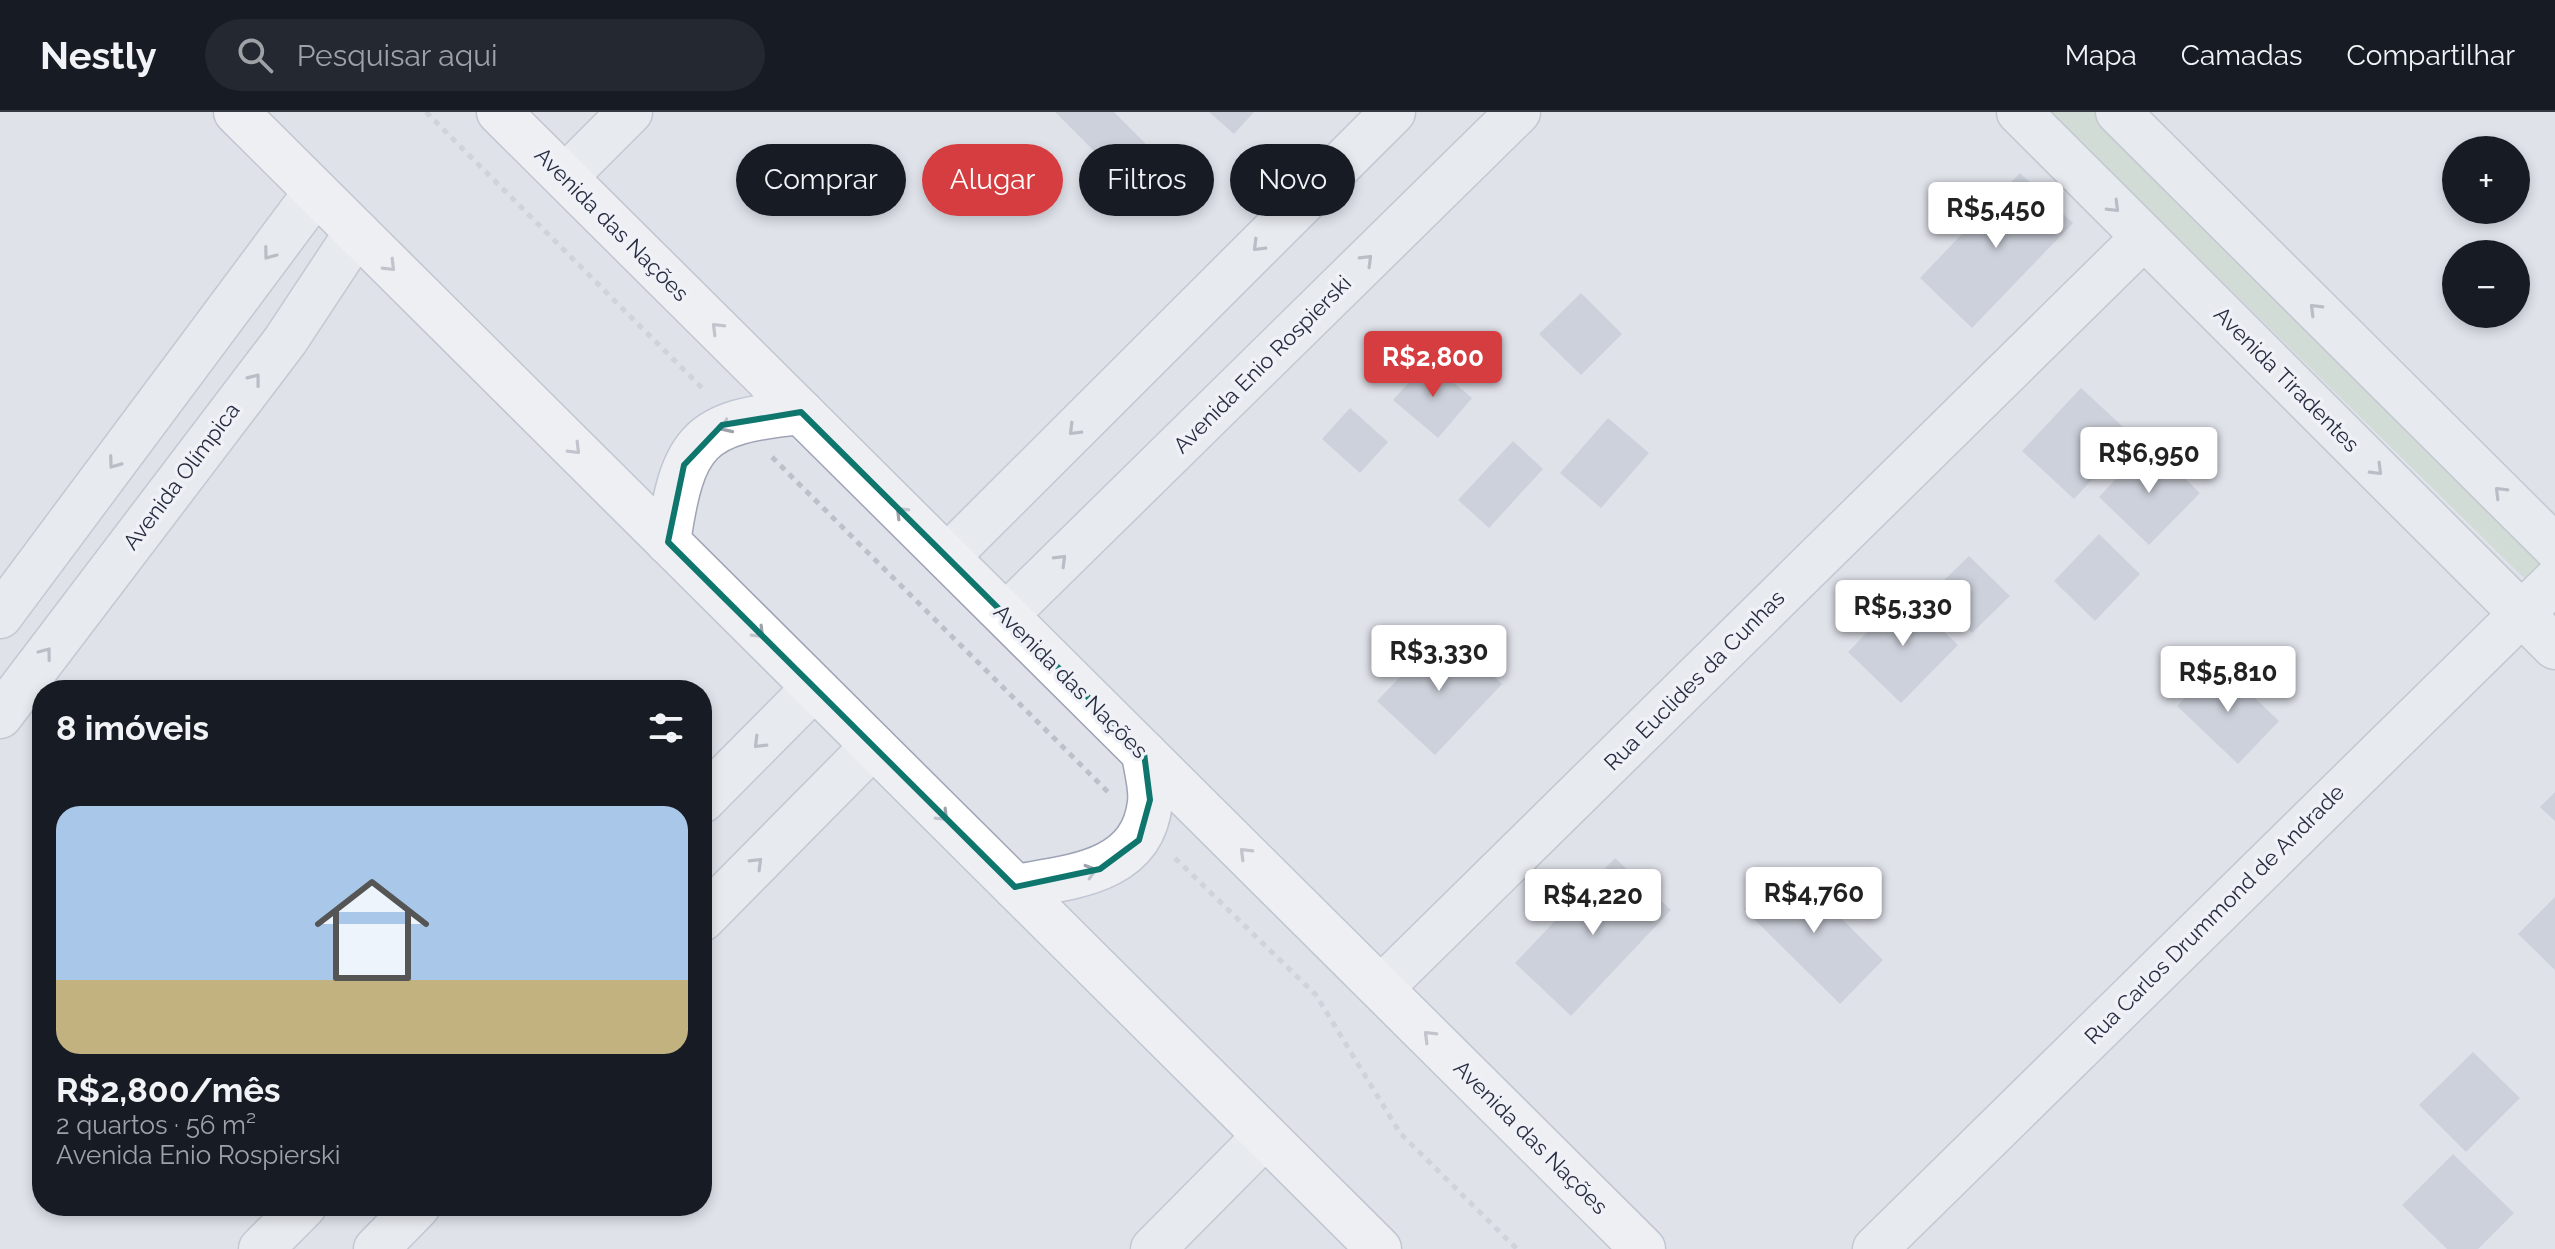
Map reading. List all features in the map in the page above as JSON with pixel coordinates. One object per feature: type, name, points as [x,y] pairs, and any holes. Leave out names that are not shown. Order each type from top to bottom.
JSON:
[{"type":"main road","points":[[236,112],[1379,1249]]},
{"type":"main road","name":"Avenida das Nações","points":[[499,112],[1643,1249]]},
{"type":"main road","points":[[668,542],[684,465],[697,445],[722,425],[801,412]]},
{"type":"main road","points":[[1015,887],[1100,869],[1121,859],[1139,840],[1150,800],[1144,753]]},
{"type":"street","points":[[565,177],[630,112]]},
{"type":"street","points":[[947,557],[1393,112]]},
{"type":"street","name":"Avenida Enio Rospierski","points":[[1006,615],[1518,112]]},
{"type":"street","name":"Avenida Tiradentes","points":[[2019,112],[2555,647]]},
{"type":"street","points":[[2118,112],[2555,547]]},
{"type":"street","points":[[0,616],[316,192]]},
{"type":"street","name":"Avenida Olímpica","points":[[0,716],[285,341],[357,232]]},
{"type":"street","name":"Rua Euclides da Cunhas","points":[[1381,988],[2144,237]]},
{"type":"street","name":"Rua Carlos Drummond de Andrade","points":[[1875,1249],[2555,581]]},
{"type":"street","points":[[712,791],[814,688]]},
{"type":"street","points":[[712,909],[873,746]]},
{"type":"street","points":[[1153,1249],[1265,1136]]},
{"type":"street","points":[[261,1249],[294,1216]]},
{"type":"street","points":[[376,1249],[408,1216]]},
{"type":"path","points":[[426,112],[1143,827],[1316,995],[1400,1133],[1517,1249]]},
{"type":"highlighted area","points":[[801,412],[1144,753],[1150,800],[1139,840],[1100,869],[1015,887],[668,542],[684,465],[722,425]]},
{"type":"green space","points":[[2050,112],[2098,112],[2550,557],[2526,580]]},
{"type":"building","points":[[1055,112],[1114,112],[1146,144],[1087,144]]},
{"type":"building","points":[[1209,112],[1254,112],[1234,134]]},
{"type":"building","points":[[2020,173],[2073,223],[1972,328],[1920,278]]},
{"type":"building","points":[[1581,293],[1622,334],[1581,375],[1539,334]]},
{"type":"building","points":[[1428,361],[1472,398],[1438,438],[1393,400]]},
{"type":"building","points":[[2081,388],[2133,436],[2074,499],[2022,451]]},
{"type":"building","points":[[1350,408],[1388,442],[1360,473],[1322,439]]},
{"type":"building","points":[[1608,418],[1649,453],[1601,508],[1560,473]]},
{"type":"building","points":[[1513,441],[1543,469],[1489,528],[1458,500]]},
{"type":"building","points":[[2149,444],[2200,493],[2149,545],[2099,497]]},
{"type":"building","points":[[2099,534],[2140,574],[2095,621],[2054,581]]},
{"type":"building","points":[[1969,556],[2010,596],[1972,633],[1932,592]]},
{"type":"building","points":[[1904,594],[1958,645],[1901,703],[1848,652]]},
{"type":"building","points":[[1444,631],[1502,684],[1435,755],[1377,701]]},
{"type":"building","points":[[2218,663],[2279,721],[2238,764],[2177,706]]},
{"type":"building","points":[[2555,792],[2555,821],[2540,807]]},
{"type":"building","points":[[1615,858],[1671,910],[1571,1016],[1515,963]]},
{"type":"building","points":[[1789,866],[1883,960],[1840,1004],[1744,909]]},
{"type":"building","points":[[2555,897],[2555,970],[2518,934]]},
{"type":"building","points":[[2473,1052],[2520,1098],[2466,1152],[2419,1105]]},
{"type":"building","points":[[2453,1154],[2514,1213],[2478,1249],[2447,1249],[2402,1205]]}]
